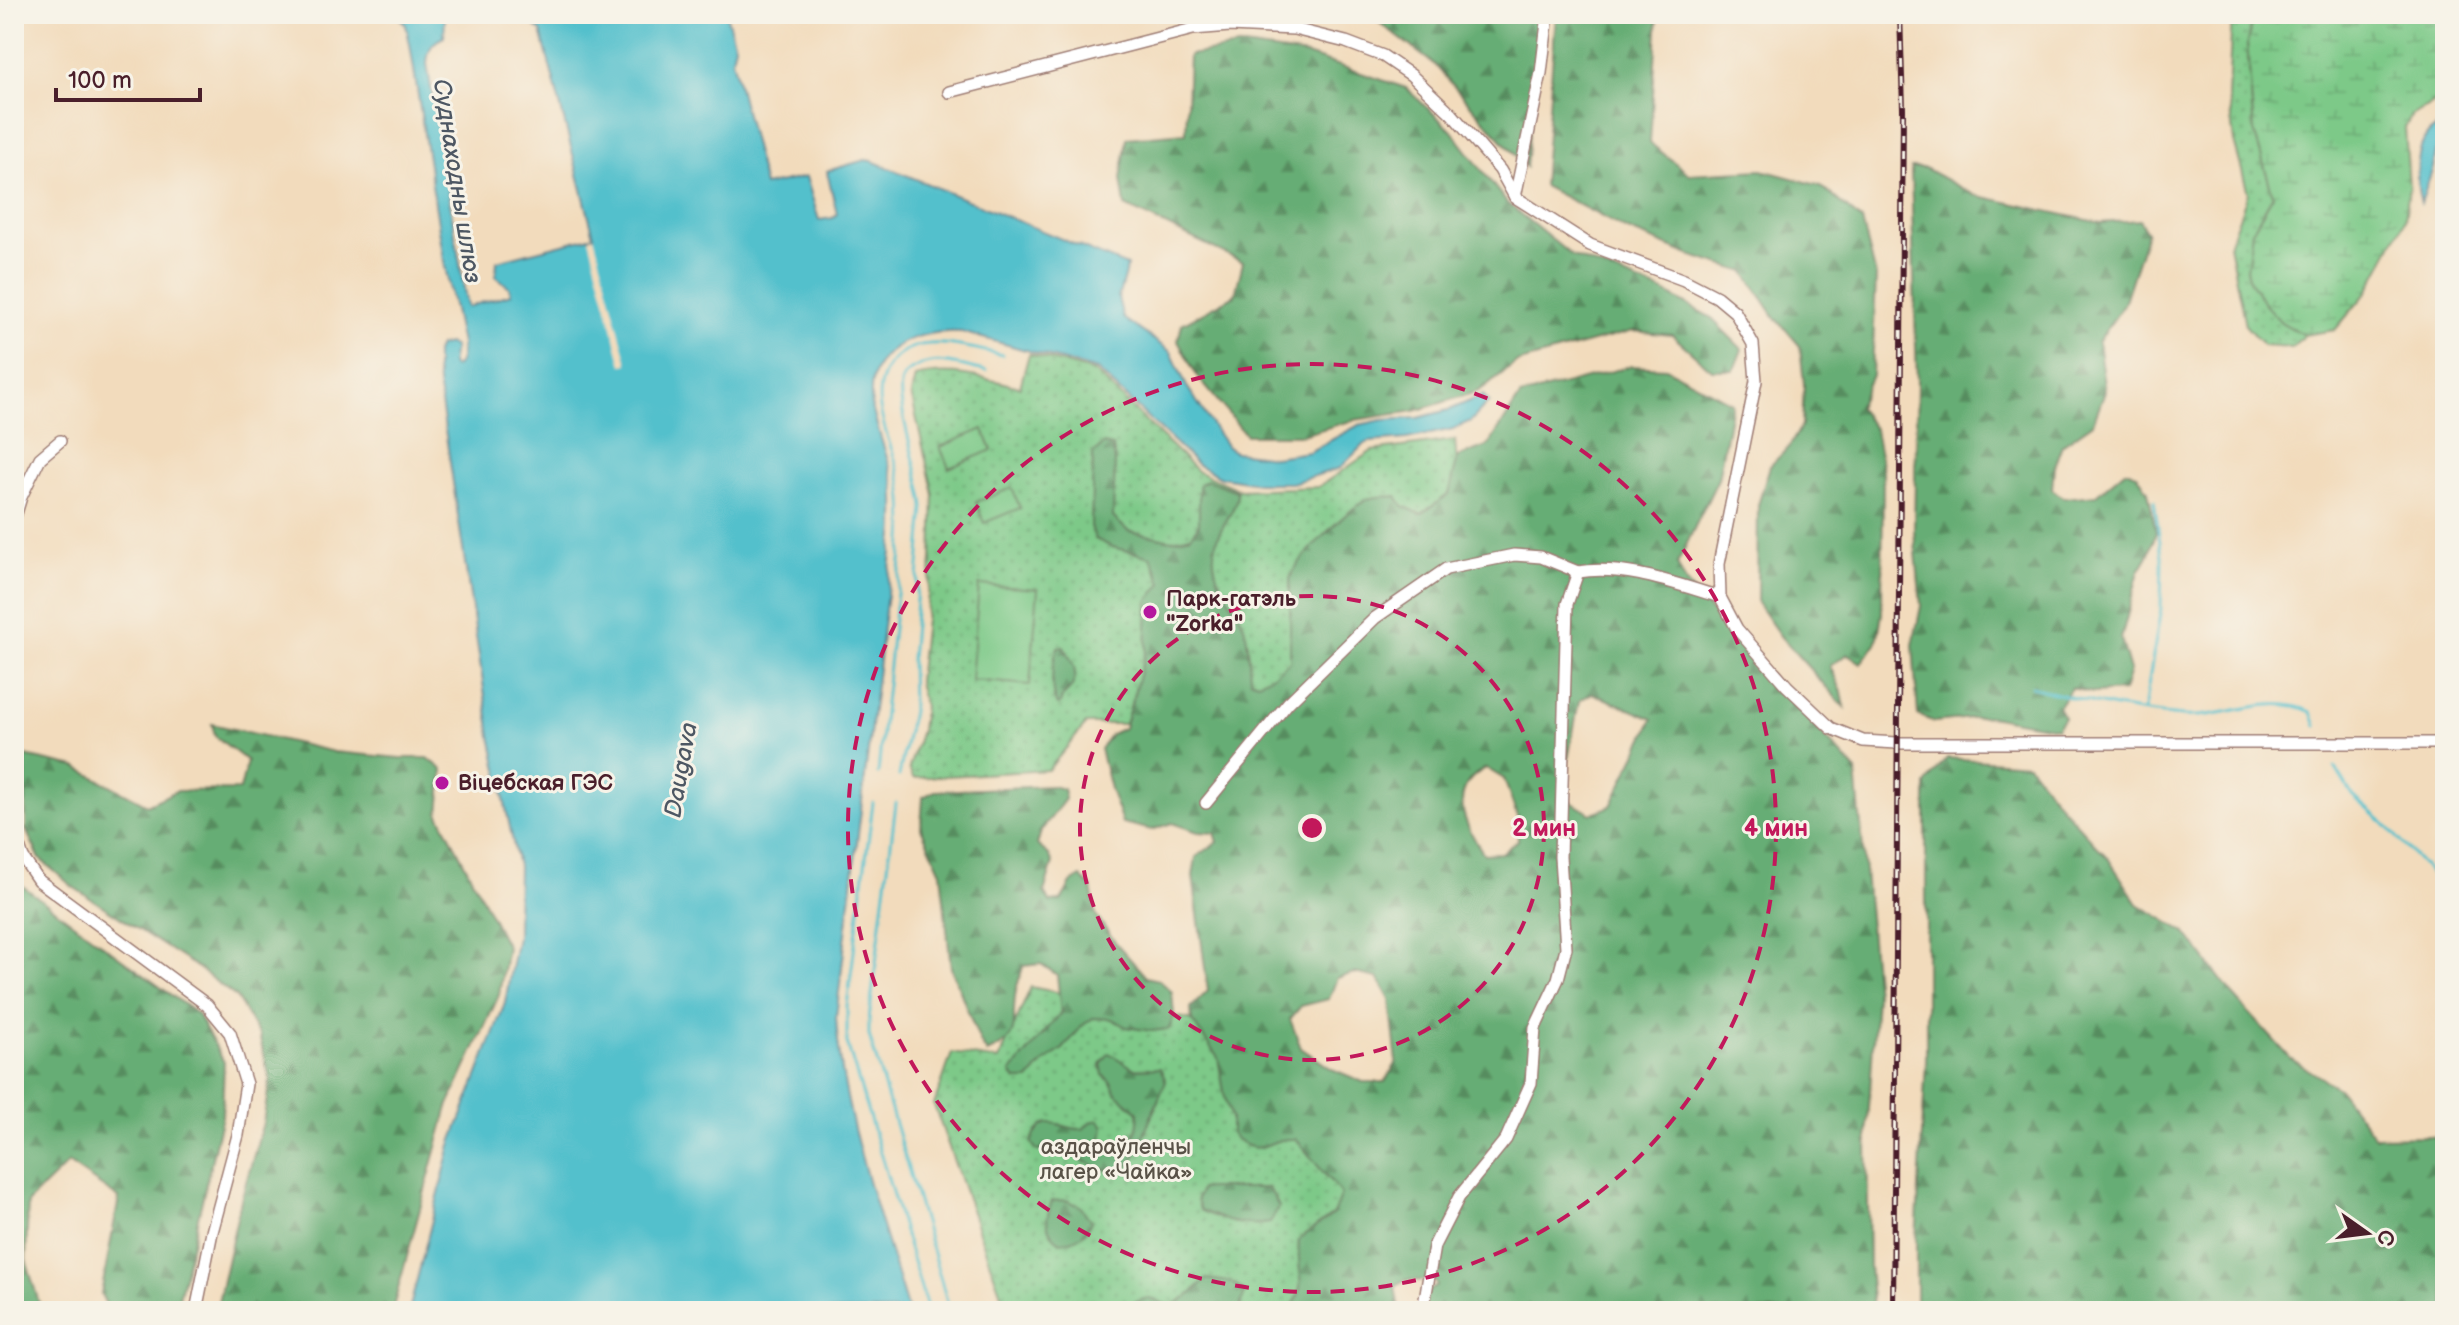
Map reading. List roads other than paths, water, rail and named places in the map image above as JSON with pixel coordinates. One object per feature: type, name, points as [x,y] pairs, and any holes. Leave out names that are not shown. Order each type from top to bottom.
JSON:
[{"type":"street","points":[[1515,197],[1541,73],[1548,14]]},
{"type":"street","points":[[949,92],[1193,29],[1230,26],[1294,29],[1346,42],[1383,56],[1411,75],[1481,147],[1500,170],[1515,197],[1590,245],[1684,280],[1717,297],[1735,312],[1753,344],[1756,381],[1719,564],[1720,597],[1737,629],[1787,686],[1831,728],[1863,741],[2445,743]]},
{"type":"street","points":[[14,520],[21,497],[40,458],[60,441]]},
{"type":"street","points":[[1206,803],[1288,703],[1375,618],[1446,569],[1514,555],[1541,557],[1578,572],[1596,569],[1657,578],[1720,597]]},
{"type":"street","points":[[1423,1311],[1434,1246],[1459,1197],[1506,1139],[1531,1083],[1535,1028],[1558,979],[1566,948],[1560,857],[1567,604],[1578,572]]},
{"type":"street","points":[[14,832],[23,858],[38,880],[65,903],[188,989],[207,1005],[230,1033],[246,1084],[238,1135],[212,1232],[196,1311]]},
{"type":"water","name":"Daugava","points":[[397,14],[445,14],[444,37],[431,47],[427,64],[467,307],[511,294],[509,287],[496,276],[497,261],[594,236],[541,31],[518,14],[726,14],[735,45],[732,59],[764,186],[806,177],[819,220],[833,218],[837,214],[827,171],[865,160],[872,161],[1127,266],[1118,298],[1123,318],[1171,352],[1186,385],[1227,447],[1235,452],[1274,457],[1309,452],[1359,425],[1418,418],[1452,409],[1483,395],[1489,402],[1471,421],[1453,429],[1407,439],[1369,442],[1340,468],[1292,483],[1258,483],[1221,477],[1198,465],[1097,370],[961,332],[926,334],[910,339],[884,357],[871,387],[872,406],[894,484],[895,527],[836,1017],[854,1129],[908,1311],[409,1311],[451,1145],[505,1003],[517,936],[518,866],[491,736],[436,369],[439,346],[449,344],[454,347],[451,365],[455,367],[460,362],[461,344],[444,261],[410,44],[406,25]]},
{"type":"water","points":[[2436,128],[2440,132],[2433,168],[2421,203],[2417,173],[2420,151],[2424,141]]},
{"type":"waterway","points":[[878,774],[904,515],[898,468],[880,405],[879,390],[883,375],[892,361],[916,346],[945,344],[1002,355]]},
{"type":"waterway","points":[[899,776],[912,711],[911,659],[924,507],[901,402],[903,378],[918,366],[936,362],[986,371]]},
{"type":"waterway","points":[[2144,710],[2161,608],[2162,556],[2154,501]]},
{"type":"waterway","points":[[2032,687],[2107,705],[2183,716],[2264,705],[2296,707],[2311,712],[2316,726]]},
{"type":"waterway","points":[[2335,767],[2352,795],[2383,822],[2445,889]]},
{"type":"waterway","points":[[873,803],[847,1006],[847,1043],[928,1311]]},
{"type":"waterway","points":[[896,803],[869,1035],[950,1311]]},
{"type":"railway","points":[[1893,1311],[1903,109],[1900,14]]},
{"type":"place","name":"Парк-гатэль \"Zorka\"","points":[[1150,612]]},
{"type":"place","name":"Віцебская ГЭС","points":[[442,783]]},
{"type":"water label","name":"Суднаходны шлюз","points":[[457,181]]},
{"type":"park label","name":"аздараўленчы лагер «Чайка»","points":[[1116,1160]]}]
